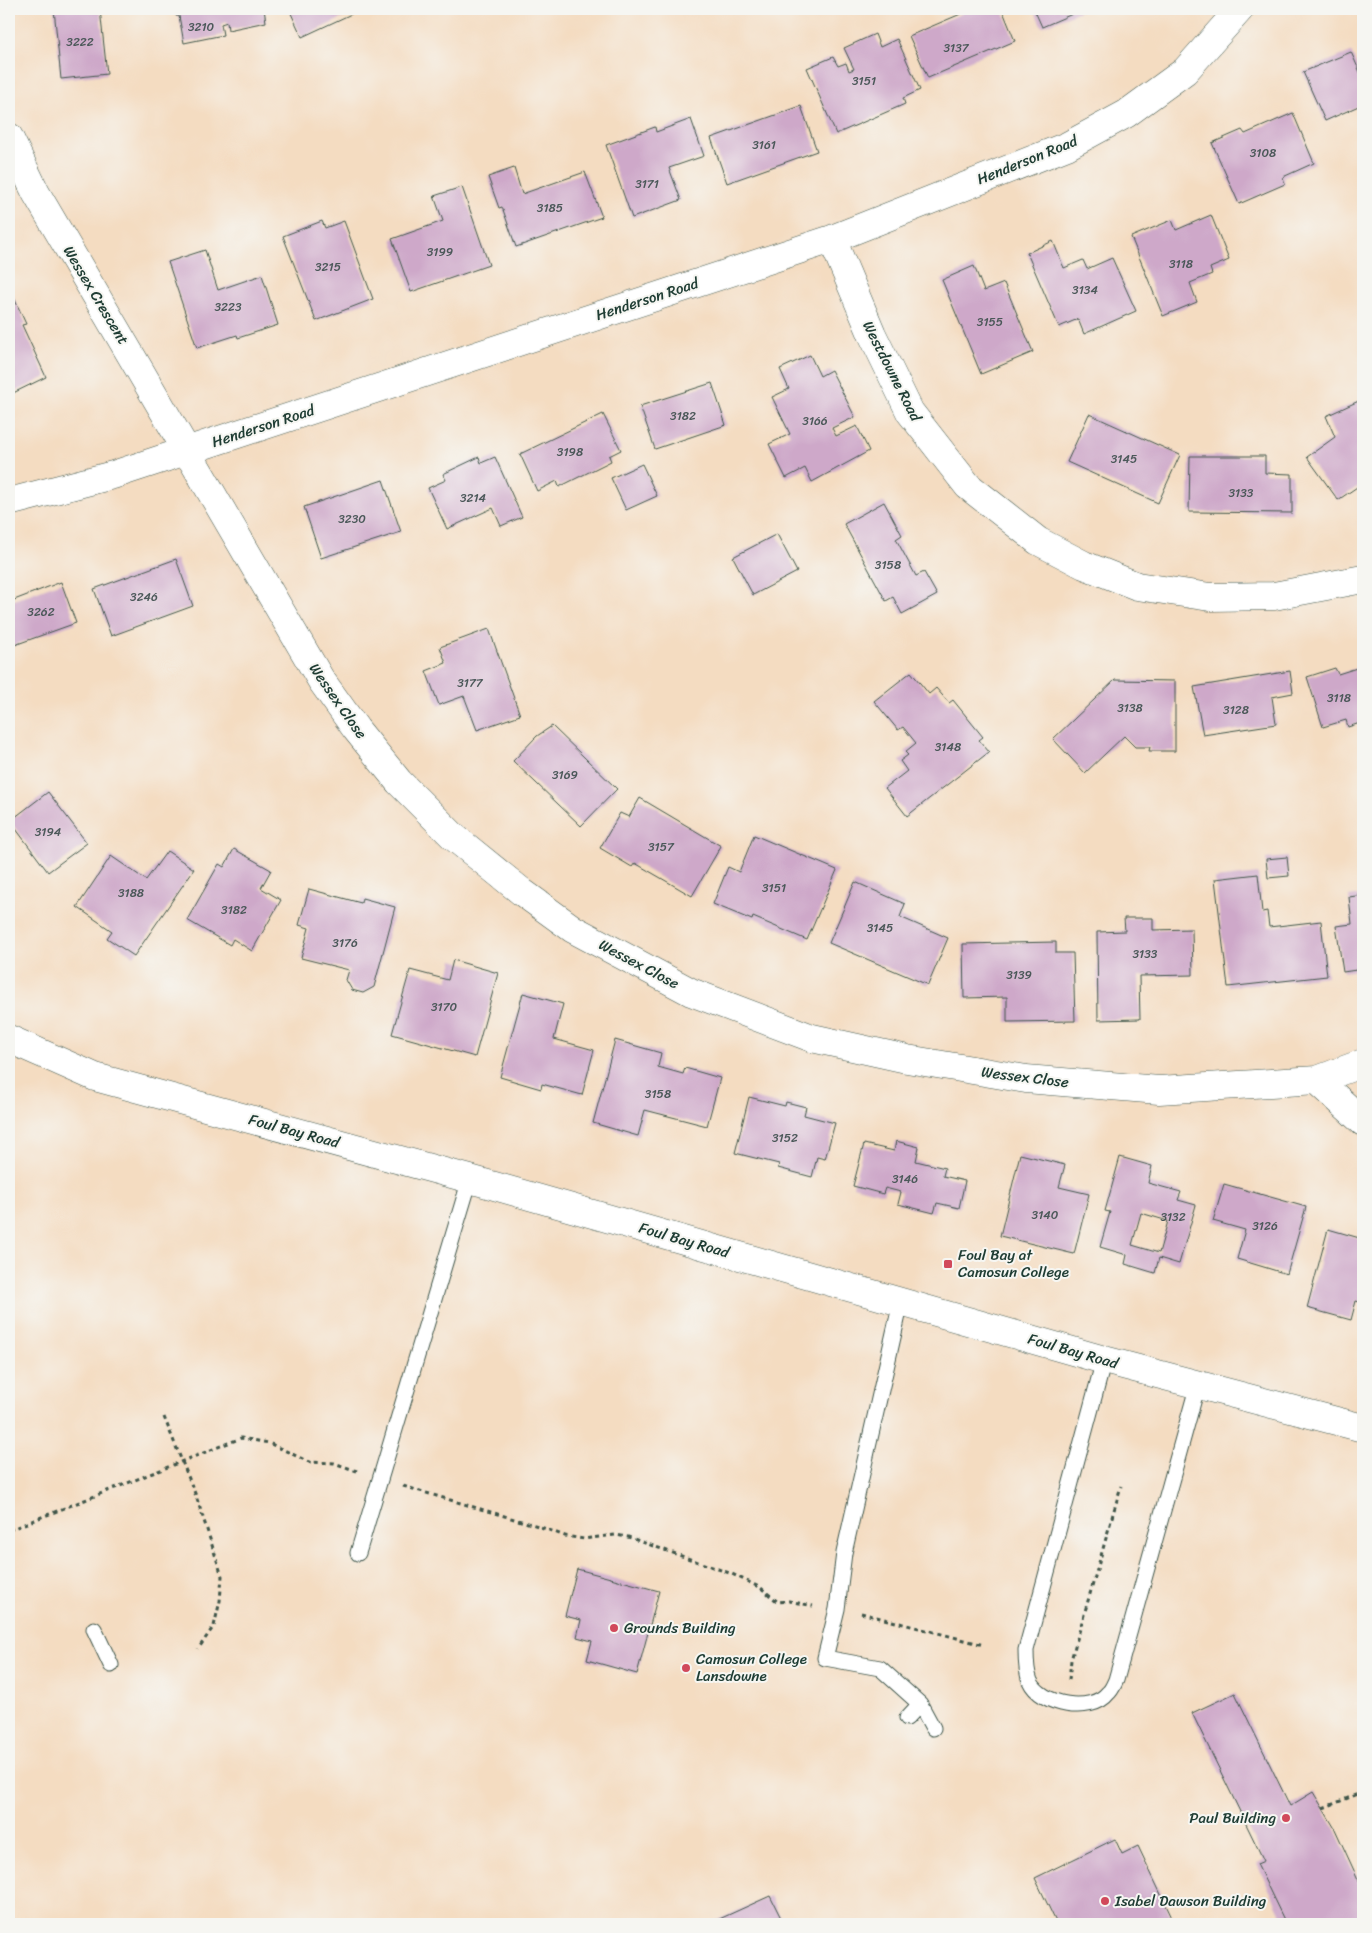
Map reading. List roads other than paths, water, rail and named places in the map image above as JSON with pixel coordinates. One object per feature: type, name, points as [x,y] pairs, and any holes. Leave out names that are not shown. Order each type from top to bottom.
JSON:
[{"type":"street","name":"Henderson Road","points":[[9,502],[113,475],[832,239],[1067,146],[1126,114],[1185,71],[1240,9]]},
{"type":"street","name":"Wessex Crescent","points":[[9,137],[36,193],[188,451]]},
{"type":"street","name":"Westdowne Road","points":[[832,239],[872,334],[910,412],[968,486],[1038,541],[1084,565],[1137,586],[1210,597],[1274,596],[1352,583],[1363,579]]},
{"type":"street","name":"Wessex Close","points":[[188,451],[321,680],[356,729],[398,782],[454,837],[522,892],[573,929],[691,992],[812,1038],[907,1059],[1026,1079],[1159,1090],[1316,1080],[1363,1063]]},
{"type":"street","name":"Foul Bay Road","points":[[9,1039],[95,1077],[470,1180],[1104,1360],[1363,1428]]},
{"type":"street","points":[[1316,1080],[1363,1122]]},
{"type":"lane","points":[[358,1553],[470,1180]]},
{"type":"lane","points":[[901,1302],[866,1463],[844,1553],[837,1609],[825,1658],[880,1668],[920,1704],[933,1728]]},
{"type":"lane","points":[[1104,1360],[1026,1650],[1025,1662],[1030,1682],[1047,1699],[1068,1705],[1086,1705],[1108,1695],[1116,1680],[1198,1384]]},
{"type":"lane","points":[[94,1629],[111,1665]]},
{"type":"lane","points":[[906,1718],[920,1704]]},
{"type":"place","name":"Foul Bay at Camosun College","points":[[948,1264]]},
{"type":"place","name":"Grounds Building","points":[[614,1628]]},
{"type":"place","name":"Camosun College Lansdowne","points":[[686,1668]]},
{"type":"place","name":"Paul Building","points":[[1286,1818]]},
{"type":"place","name":"Isabel Dawson Building","points":[[1105,1901]]}]
